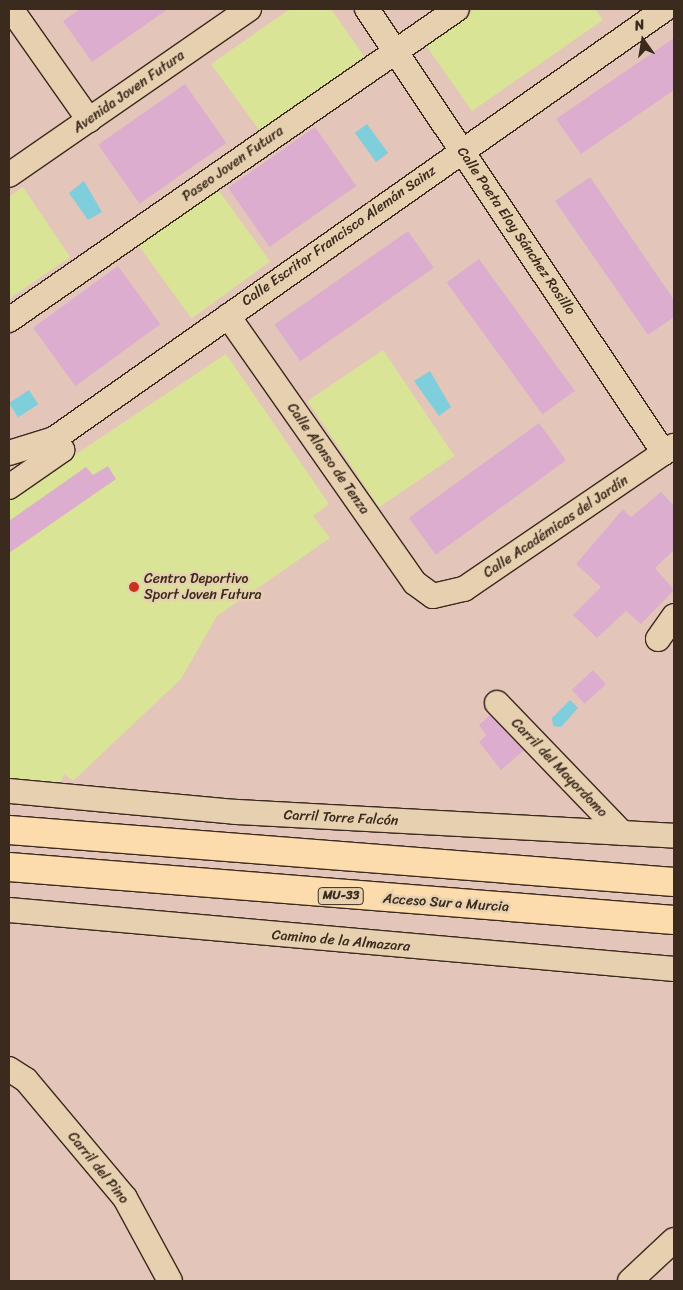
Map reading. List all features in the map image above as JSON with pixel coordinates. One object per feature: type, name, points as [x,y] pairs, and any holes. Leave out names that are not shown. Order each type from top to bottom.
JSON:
[{"type":"highway","points":[[9,830],[674,882]]},
{"type":"highway","name":"Acceso Sur a Murcia","points":[[9,867],[674,920]]},
{"type":"street","points":[[12,9],[89,120]]},
{"type":"street","name":"Avenida Joven Futura","points":[[9,175],[249,9]]},
{"type":"street","name":"Calle Poeta Eloy Sánchez Rosillo","points":[[367,9],[461,150],[669,450]]},
{"type":"street","name":"Paseo Joven Futura","points":[[9,320],[457,9]]},
{"type":"street","name":"Calle Escritor Francisco Alemán Sainz","points":[[9,453],[54,439],[461,150],[665,9]]},
{"type":"street","name":"Calle Alonso de Tenza","points":[[228,316],[415,582],[433,596]]},
{"type":"street","points":[[9,487],[62,450],[54,439]]},
{"type":"street","name":"Calle Académicas del Jardín","points":[[433,596],[464,589],[669,450]]},
{"type":"street","points":[[658,639],[674,616]]},
{"type":"street","name":"Carril del Mayordomo","points":[[496,703],[622,833]]},
{"type":"street","name":"Carril Torre Falcón","points":[[9,791],[236,812],[674,836]]},
{"type":"street","name":"Camino de la Almazara","points":[[9,910],[674,968]]},
{"type":"street","name":"Carril del Pino","points":[[9,1069],[26,1080],[125,1198],[170,1281]]},
{"type":"street","points":[[630,1281],[674,1240]]},
{"type":"green space","points":[[290,9],[331,9],[368,62],[260,131],[211,64]]},
{"type":"green space","points":[[475,9],[595,9],[603,20],[472,111],[425,44]]},
{"type":"green space","points":[[23,187],[70,257],[9,299],[9,197]]},
{"type":"green space","points":[[216,187],[270,261],[192,318],[138,244]]},
{"type":"green space","points":[[383,350],[455,456],[379,507],[308,401]]},
{"type":"green space","name":"Centro Deportivo Sport Joven Futura","points":[[226,354],[329,504],[313,516],[330,538],[217,616],[181,679],[73,781],[64,774],[59,787],[9,779],[9,499]]},
{"type":"water","points":[[367,124],[388,153],[376,162],[355,133]]},
{"type":"water","points":[[84,181],[102,212],[88,220],[69,193]]},
{"type":"water","points":[[430,371],[451,407],[439,416],[414,381]]},
{"type":"water","points":[[29,390],[38,404],[18,417],[9,403]]},
{"type":"water","points":[[570,700],[578,708],[561,727],[553,726],[552,718]]},
{"type":"building","points":[[80,9],[168,9],[92,62],[63,21]]},
{"type":"building","points":[[674,38],[674,90],[581,154],[556,119]]},
{"type":"building","points":[[185,84],[226,143],[139,204],[98,145]]},
{"type":"building","points":[[315,127],[356,186],[269,247],[228,188]]},
{"type":"building","points":[[590,177],[674,300],[674,317],[648,335],[555,201]]},
{"type":"building","points":[[408,231],[434,268],[300,361],[274,324]]},
{"type":"building","points":[[479,259],[575,391],[542,414],[447,283]]},
{"type":"building","points":[[118,266],[160,324],[75,386],[33,328]]},
{"type":"building","points":[[539,423],[566,460],[436,555],[409,518]]},
{"type":"building","points":[[108,466],[116,479],[9,553],[9,521],[86,467],[93,475]]},
{"type":"building","points":[[661,492],[674,506],[674,550],[655,568],[674,590],[641,624],[626,611],[597,638],[573,615],[601,587],[576,564],[623,509],[631,517]]},
{"type":"building","points":[[593,670],[606,684],[585,704],[572,690]]},
{"type":"building","points":[[490,715],[524,750],[501,770],[479,742],[486,735],[479,725]]},
{"type":"place","name":"Centro Deportivo Sport Joven Futura","points":[[134,587]]}]
